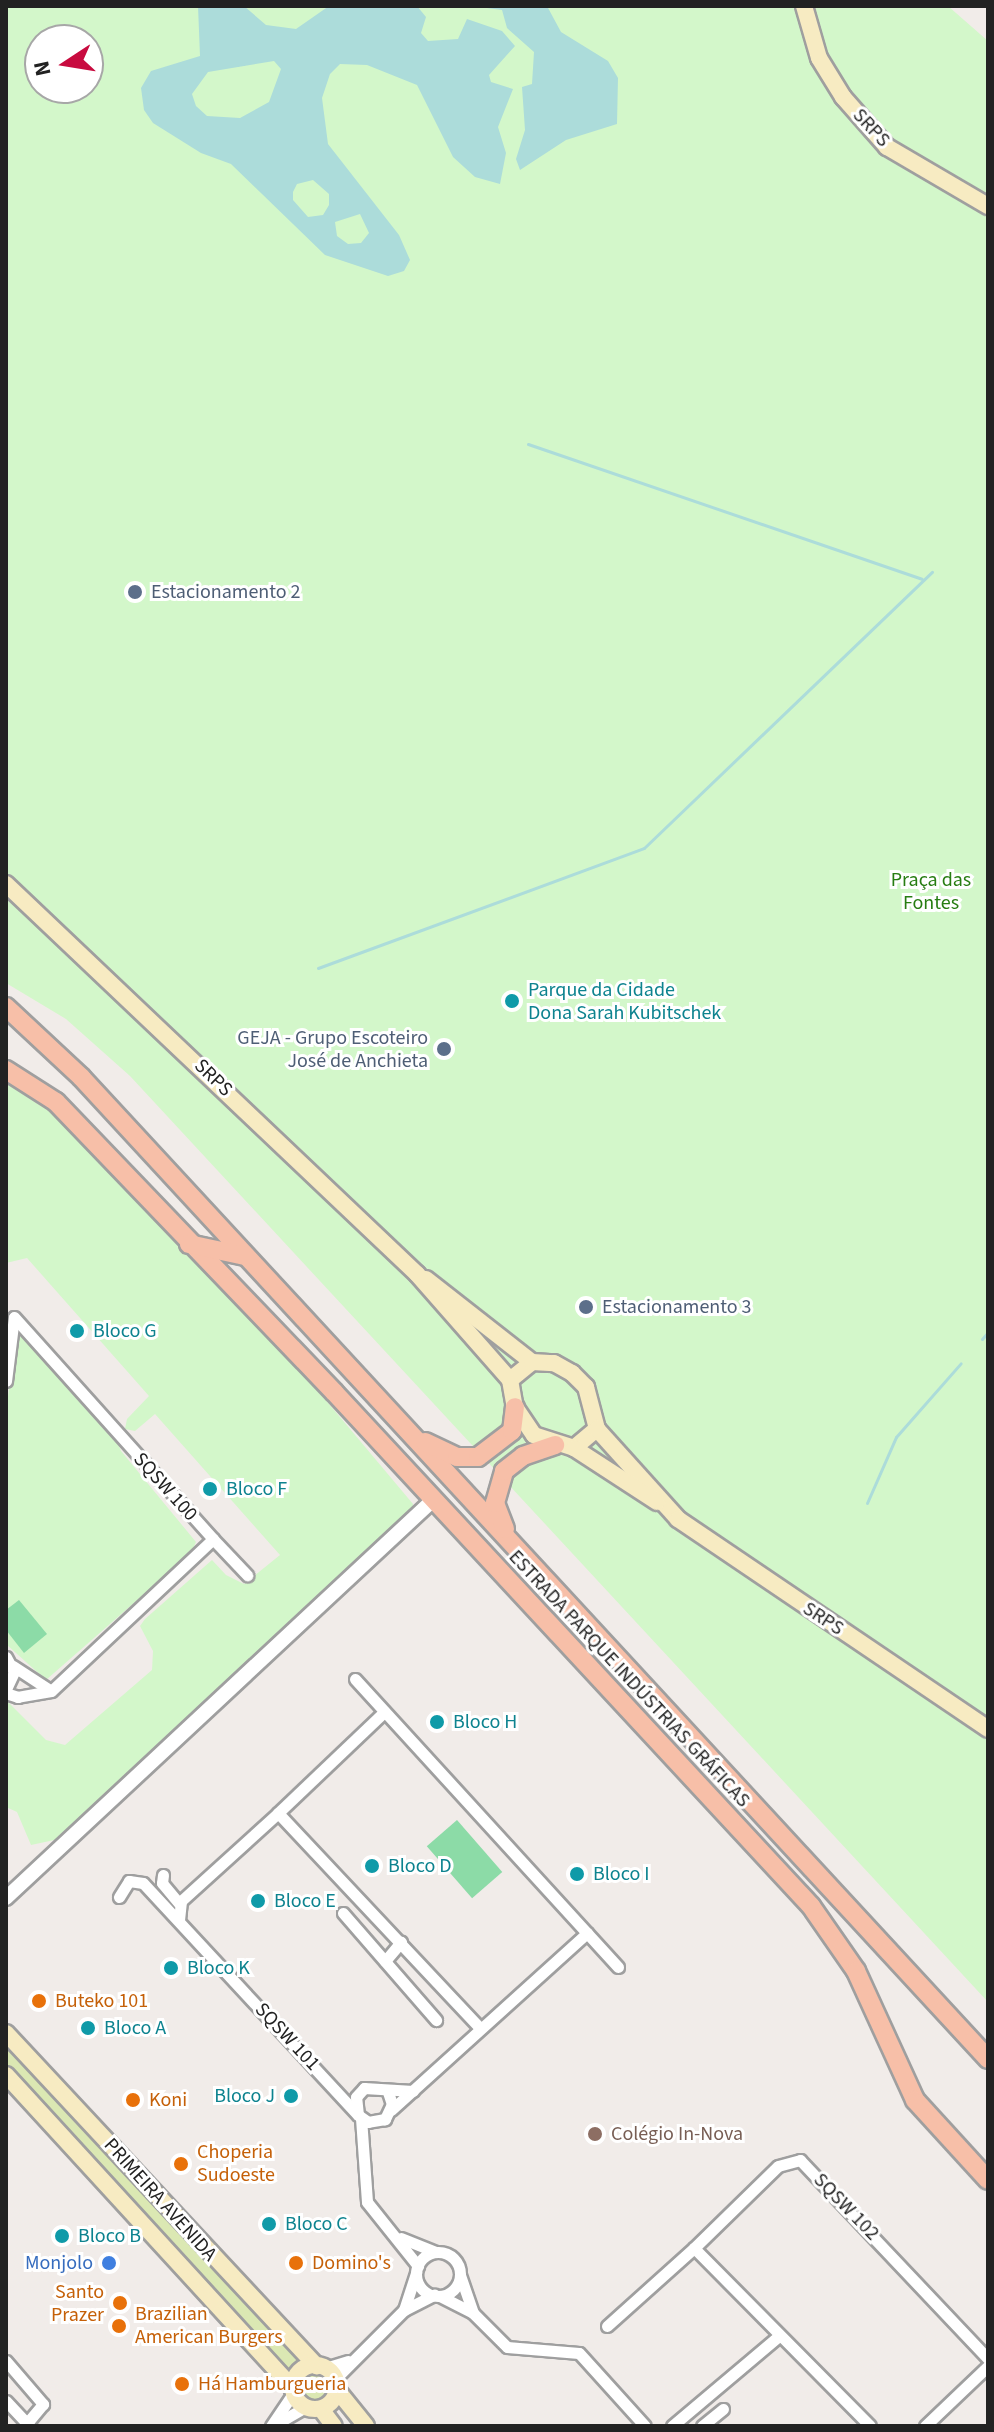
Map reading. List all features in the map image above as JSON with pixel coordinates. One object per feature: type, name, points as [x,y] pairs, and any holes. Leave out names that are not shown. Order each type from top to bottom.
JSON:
[{"type":"main road","name":"SRPS","points":[[804,6],[819,58],[878,138],[988,206]]},
{"type":"main road","name":"SRPS","points":[[6,884],[417,1274],[510,1380],[515,1407],[534,1435],[565,1446],[662,1504],[735,1563],[988,1729]]},
{"type":"main road","points":[[6,994],[81,1077]]},
{"type":"main road","name":"ESTRADA PARQUE INDÚSTRIAS GRÁFICAS","points":[[6,1007],[81,1077],[988,2059]]},
{"type":"main road","name":"ESTRADA PARQUE INDÚSTRIAS GRÁFICAS","points":[[6,1070],[56,1102],[811,1906],[856,1971],[915,2100],[988,2180]]},
{"type":"main road","points":[[188,1243],[245,1256]]},
{"type":"main road","name":"SRPS","points":[[417,1274],[447,1291],[532,1362],[554,1363],[572,1373],[586,1387],[597,1429],[662,1504]]},
{"type":"main road","points":[[510,1380],[532,1362]]},
{"type":"main road","points":[[408,1431],[435,1449],[478,1457],[512,1431],[515,1407]]},
{"type":"main road","points":[[517,1549],[497,1513],[499,1481],[523,1456],[565,1446],[597,1429]]},
{"type":"main road","name":"PRIMEIRA AVENIDA","points":[[6,2033],[328,2376],[366,2426]]},
{"type":"main road","name":"PRIMEIRA AVENIDA","points":[[6,2075],[313,2408]]},
{"type":"main road","points":[[294,2390],[303,2369],[328,2376],[313,2408],[334,2426]]},
{"type":"street","name":"SQSW 100","points":[[6,1381],[14,1317],[213,1539],[51,1691]]},
{"type":"street","points":[[6,1898],[433,1500]]},
{"type":"street","points":[[213,1539],[247,1575]]},
{"type":"street","points":[[9,1661],[51,1691]]},
{"type":"street","points":[[9,1661],[13,1679],[6,1691],[18,1697],[51,1691]]},
{"type":"street","points":[[355,1679],[618,1967]]},
{"type":"street","points":[[179,1903],[384,1712]]},
{"type":"street","points":[[278,1813],[479,2027]]},
{"type":"street","points":[[163,1875],[162,1883],[179,1903],[179,1920]]},
{"type":"street","name":"SQSW 101","points":[[119,1897],[135,1879],[179,1920],[360,2116]]},
{"type":"street","points":[[343,1913],[436,2020]]},
{"type":"street","points":[[363,2148],[377,2122],[587,1933]]},
{"type":"street","points":[[385,1961],[401,1942]]},
{"type":"street","points":[[414,2091],[388,2092],[370,2085],[359,2092],[355,2103],[360,2116],[367,2202],[400,2238],[417,2268],[418,2283],[473,2313],[507,2347],[579,2353],[645,2426]]},
{"type":"street","name":"SQSW 101","points":[[335,2090],[359,2092]]},
{"type":"street","points":[[388,2092],[391,2110]]},
{"type":"street","points":[[360,2116],[377,2122]]},
{"type":"street","name":"SQSW 102","points":[[607,2326],[694,2248],[778,2166],[800,2160],[988,2359]]},
{"type":"street","points":[[400,2238],[454,2259],[473,2313]]},
{"type":"street","points":[[694,2248],[870,2426]]},
{"type":"street","points":[[404,2310],[417,2268],[435,2252]]},
{"type":"street","points":[[328,2376],[404,2310],[453,2290],[460,2274]]},
{"type":"street","points":[[674,2426],[779,2336]]},
{"type":"street","points":[[6,2361],[43,2404],[28,2425],[6,2401]]},
{"type":"street","points":[[925,2426],[988,2366]]},
{"type":"street","points":[[271,2426],[294,2390]]},
{"type":"street","points":[[271,2426],[313,2408]]},
{"type":"street","points":[[702,2426],[723,2409]]},
{"type":"green space","name":"Parque da Cidade Dona Sarah Kubitschek","points":[[6,6],[948,6],[988,41],[988,2002],[130,1076],[66,1019],[6,983]]},
{"type":"green space","points":[[6,1083],[66,1122],[324,1398],[413,1504],[412,1513],[59,1839],[31,1845],[17,1812],[6,1807],[6,1700],[46,1740],[65,1745],[152,1670],[153,1651],[140,1626],[145,1619],[212,1560],[226,1575],[244,1584],[280,1555],[155,1414],[135,1431],[125,1429],[127,1419],[149,1396],[27,1258],[6,1263]]},
{"type":"green space","points":[[22,1336],[115,1436],[121,1451],[196,1542],[191,1553],[46,1680],[6,1644],[6,1413],[15,1339]]},
{"type":"green space","points":[[19,1600],[47,1634],[24,1653],[6,1630],[6,1610]]},
{"type":"green space","points":[[457,1820],[502,1872],[472,1898],[427,1846]]},
{"type":"green space","points":[[6,2047],[302,2364],[287,2379],[6,2078]]},
{"type":"green space","points":[[313,2374],[324,2378],[328,2389],[324,2400],[313,2404],[302,2400],[298,2389],[302,2378]]},
{"type":"water","points":[[198,6],[244,6],[266,25],[296,29],[329,6],[417,6],[426,17],[421,33],[428,41],[458,39],[467,19],[502,31],[515,46],[489,75],[491,82],[513,89],[498,127],[506,153],[500,184],[475,177],[453,157],[417,85],[367,65],[340,64],[330,74],[322,98],[328,144],[399,235],[410,260],[404,271],[388,276],[325,255],[231,164],[201,153],[153,123],[144,110],[141,88],[151,71],[200,56]],"holes":[[[274,61],[281,69],[269,102],[240,118],[207,116],[196,106],[192,94],[208,72]],[[313,180],[329,194],[329,205],[323,215],[308,217],[293,200],[297,184]],[[360,214],[369,233],[361,243],[348,244],[337,236],[335,222]]]},
{"type":"water","points":[[472,6],[547,6],[561,32],[608,61],[618,78],[617,124],[566,140],[520,170],[516,159],[525,130],[522,87],[532,84],[534,52],[507,28],[502,10]]},
{"type":"waterway","points":[[528,444],[922,579]]},
{"type":"waterway","points":[[318,968],[644,848],[932,572]]},
{"type":"waterway","points":[[982,1339],[988,1332]]},
{"type":"waterway","points":[[867,1503],[896,1437],[961,1363]]},
{"type":"place","name":"Estacionamento 2","points":[[135,592]]},
{"type":"place","name":"Parque da Cidade Dona Sarah Kubitschek","points":[[512,1001]]},
{"type":"place","name":"GEJA - Grupo Escoteiro José de Anchieta","points":[[444,1049]]},
{"type":"place","name":"Estacionamento 3","points":[[586,1307]]},
{"type":"place","name":"Bloco G","points":[[77,1331]]},
{"type":"place","name":"Bloco F","points":[[210,1489]]},
{"type":"place","name":"Bloco H","points":[[437,1722]]},
{"type":"place","name":"Bloco D","points":[[372,1866]]},
{"type":"place","name":"Bloco I","points":[[577,1874]]},
{"type":"place","name":"Bloco E","points":[[258,1901]]},
{"type":"place","name":"Bloco K","points":[[171,1968]]},
{"type":"place","name":"Buteko 101","points":[[39,2001]]},
{"type":"place","name":"Bloco A","points":[[88,2028]]},
{"type":"place","name":"Bloco J","points":[[291,2096]]},
{"type":"place","name":"Koni","points":[[133,2100]]},
{"type":"place","name":"Colégio In-Nova","points":[[595,2134]]},
{"type":"place","name":"Choperia Sudoeste","points":[[181,2164]]},
{"type":"place","name":"Bloco C","points":[[269,2224]]},
{"type":"place","name":"Bloco B","points":[[62,2236]]},
{"type":"place","name":"Monjolo","points":[[109,2263]]},
{"type":"place","name":"Domino's","points":[[296,2263]]},
{"type":"place","name":"Santo Prazer","points":[[120,2303]]},
{"type":"place","name":"Brazilian American Burgers","points":[[119,2326]]},
{"type":"place","name":"Há Hamburgueria","points":[[182,2384]]},
{"type":"park label","name":"Praça das Fontes","points":[[931,892]]}]
